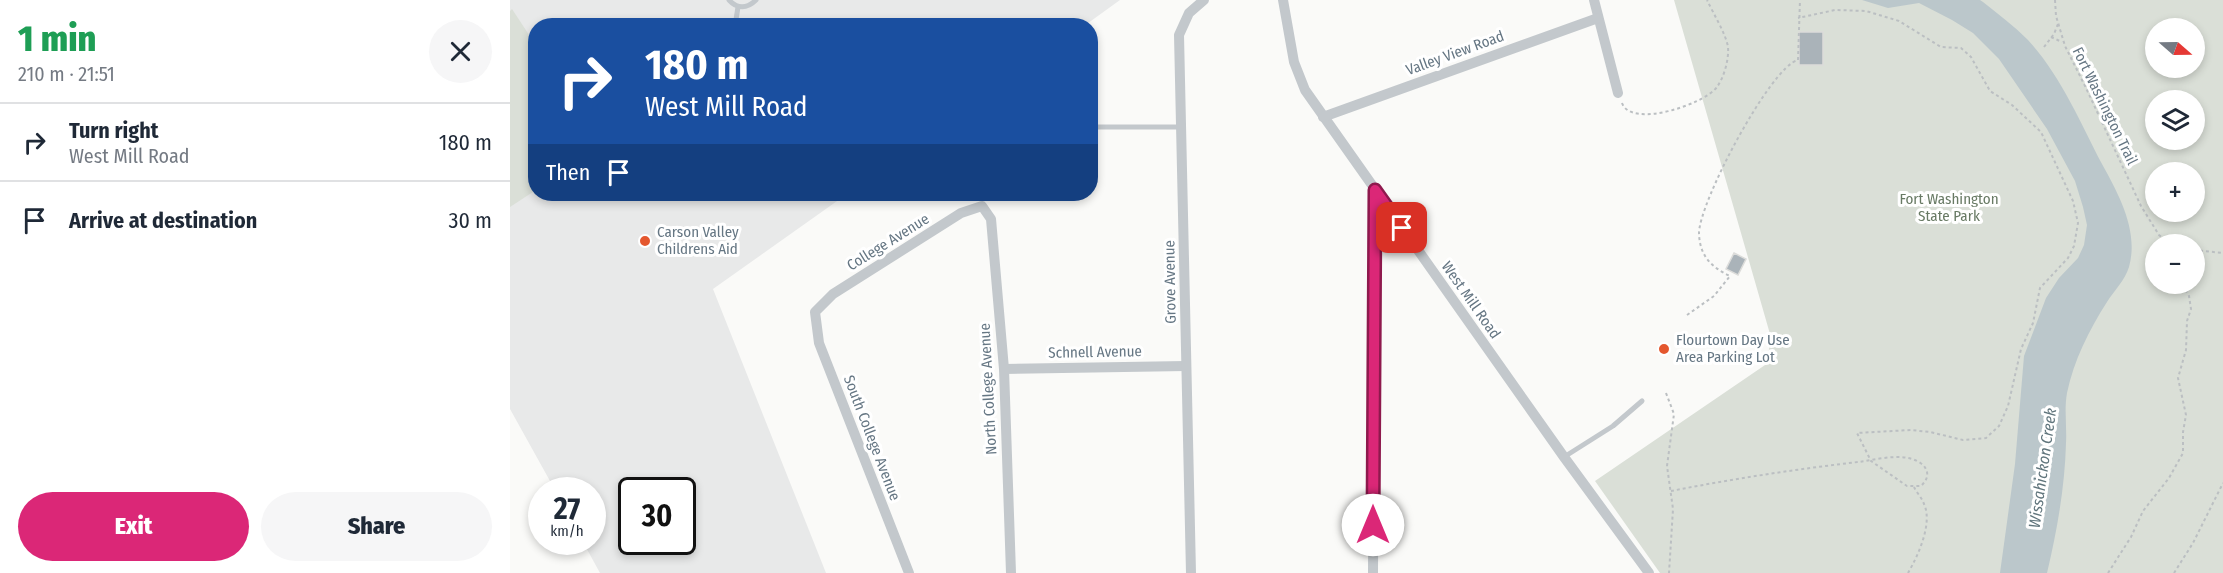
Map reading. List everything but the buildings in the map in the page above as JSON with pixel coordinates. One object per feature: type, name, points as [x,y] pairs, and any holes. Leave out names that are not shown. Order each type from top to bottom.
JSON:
[{"type":"street","name":"Grove Avenue","points":[[1191,573],[1179,35],[1189,13],[1204,0]]},
{"type":"street","name":"West Mill Road","points":[[1283,0],[1294,62],[1299,77],[1323,117],[1648,573]]},
{"type":"street","points":[[1594,0],[1618,93]]},
{"type":"street","name":"Valley View Road","points":[[1323,117],[1598,18]]},
{"type":"street","points":[[1373,573],[1375,190]]},
{"type":"street","name":"College Avenue","points":[[814,312],[833,294],[961,213],[982,206]]},
{"type":"street","name":"North College Avenue","points":[[982,206],[991,219],[1004,369],[1011,573]]},
{"type":"street","name":"South College Avenue","points":[[814,312],[819,343],[909,573]]},
{"type":"street","name":"Schnell Avenue","points":[[1004,369],[1186,366]]},
{"type":"lane","points":[[729,0],[738,7],[747,7],[756,0]]},
{"type":"lane","points":[[736,18],[738,7]]},
{"type":"lane","points":[[1098,127],[1181,127]]},
{"type":"lane","points":[[1564,457],[1613,426],[1642,401]]},
{"type":"path","points":[[1618,93],[1624,108],[1630,113],[1640,115],[1669,111],[1700,101],[1716,88],[1726,65],[1728,46],[1707,0]]},
{"type":"path","points":[[1730,276],[1712,266],[1703,254],[1699,234],[1703,214],[1725,162],[1749,118],[1787,65],[1798,60],[1800,0]]},
{"type":"path","name":"Fort Washington Trail","points":[[2055,0],[2058,24],[2064,43],[2141,206],[2158,234]]},
{"type":"path","points":[[1671,491],[1714,483],[1871,461],[1890,458],[1907,458],[1922,464],[1928,476],[1921,486],[1914,487],[1899,481],[1871,461],[1857,433],[1911,430],[1963,440],[1986,438],[1999,426],[2008,406],[2021,350],[2033,323],[2040,288],[2068,258],[2074,246],[2078,223],[2073,201],[2041,132],[2012,105],[1990,91],[1971,57],[1960,48],[1941,47],[1899,21],[1866,11],[1835,10],[1798,18]]},
{"type":"path","points":[[2044,47],[2058,24]]},
{"type":"path","points":[[2051,37],[2064,43]]},
{"type":"path","points":[[2205,251],[2223,253]]},
{"type":"path","points":[[1687,315],[1714,296],[1732,272]]},
{"type":"path","points":[[2108,573],[2131,537],[2143,511],[2169,478],[2183,453],[2186,416],[2178,378],[2186,350],[2187,321],[2191,309],[2188,294]]},
{"type":"path","points":[[1666,393],[1674,414],[1667,457],[1673,520],[1670,573]]},
{"type":"path","points":[[2174,573],[2193,543],[2223,483]]},
{"type":"path","points":[[1908,573],[1921,546],[1926,519],[1925,505],[1914,487]]},
{"type":"shaded area","name":"Carson Valley Childrens Aid","points":[[510,0],[1120,0],[1095,18],[528,18],[528,201],[837,201],[713,289],[826,573],[600,573],[590,555],[606,555],[606,477],[548,477],[510,409]]},
{"type":"green space","name":"Fort Washington State Park","points":[[1674,0],[2223,0],[2223,573],[1660,573],[1595,481],[1768,363],[1770,334]]},
{"type":"green space","points":[[512,9],[528,33],[528,195],[510,207],[510,11]]},
{"type":"water","name":"Wissahickon Creek","points":[[1862,0],[1980,0],[2006,20],[2040,54],[2060,84],[2115,188],[2126,214],[2131,240],[2129,267],[2088,334],[2067,393],[2064,476],[2047,573],[2000,573],[2015,464],[2024,356],[2046,298],[2059,278],[2078,258],[2084,245],[2087,225],[2075,181],[2047,129],[1999,59],[1973,33],[1919,3],[1888,8]]},
{"type":"place","name":"Carson Valley Childrens Aid","points":[[645,241]]},
{"type":"place","name":"Flourtown Day Use Area Parking Lot","points":[[1664,349]]},
{"type":"route","points":[[1373,525],[1375,190],[1402,228]]}]
